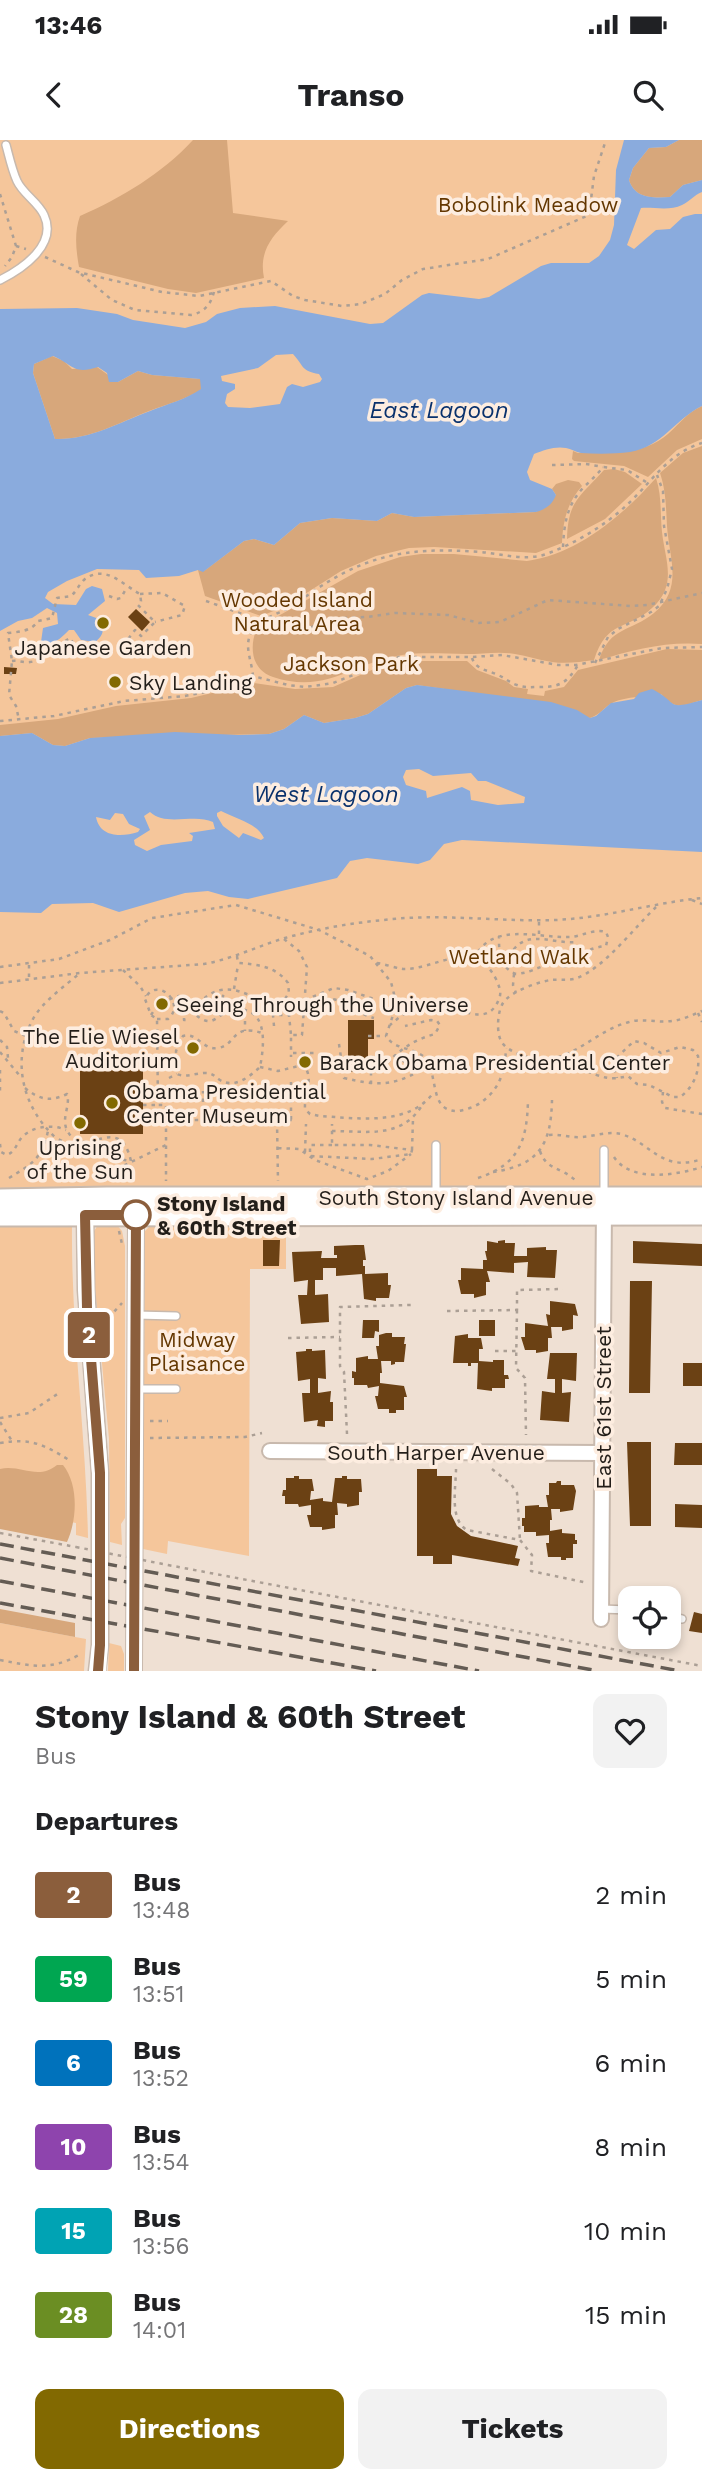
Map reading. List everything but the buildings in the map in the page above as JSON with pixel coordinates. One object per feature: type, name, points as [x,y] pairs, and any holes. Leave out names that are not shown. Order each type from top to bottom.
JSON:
[{"type":"main road","name":"South Stony Island Avenue","points":[[0,1216],[85,1197],[136,1215],[436,1206]]},
{"type":"main road","name":"South Stony Island Avenue","points":[[0,1199],[85,1197],[436,1206],[604,1206],[702,1197]]},
{"type":"main road","name":"South Stony Island Avenue","points":[[604,1206],[702,1215]]},
{"type":"street","points":[[85,1197],[86,1302],[100,1473],[100,1645],[97,1671]]},
{"type":"street","name":"East 61st Street","points":[[601,1614],[604,1206]]},
{"type":"street","points":[[134,1671],[136,1215]]},
{"type":"street","name":"South Harper Avenue","points":[[270,1451],[602,1453]]},
{"type":"lane","points":[[0,280],[23,268],[37,254],[44,239],[44,216],[18,183],[6,145]]},
{"type":"lane","points":[[436,1145],[436,1206]]},
{"type":"lane","points":[[604,1206],[608,1150]]},
{"type":"lane","points":[[135,1315],[176,1316]]},
{"type":"lane","points":[[135,1390],[176,1389]]},
{"type":"lane","points":[[601,1614],[618,1612]]},
{"type":"path","points":[[16,246],[78,272],[162,292],[199,296],[271,281],[293,296],[305,300],[342,306],[361,304],[386,294],[402,280],[423,269],[488,259],[589,215],[594,176],[606,140]]},
{"type":"path","points":[[0,194],[16,246],[12,257],[0,272]]},
{"type":"path","points":[[78,272],[112,300],[135,310],[191,315],[199,313],[211,303],[214,292]]},
{"type":"path","points":[[253,676],[248,643],[250,634],[260,621],[292,606],[352,569],[379,558],[408,551],[450,550],[520,558],[546,555],[595,530],[628,504],[656,473],[687,448],[702,443]]},
{"type":"path","points":[[552,465],[614,466],[627,470],[648,483]]},
{"type":"path","points":[[563,547],[569,508],[603,467]]},
{"type":"path","points":[[595,663],[608,637],[652,612],[667,589],[672,569],[664,526],[663,491],[656,473]]},
{"type":"path","points":[[12,661],[36,660],[59,648],[70,638],[77,649],[120,653],[135,630],[141,636],[155,622],[182,615],[185,606],[162,593],[140,594],[111,575],[94,575],[84,580],[71,596],[61,596],[56,601],[52,618],[38,621],[30,629],[8,633],[12,661],[9,695],[16,706],[19,720]]},
{"type":"path","points":[[108,596],[121,598],[127,587]]},
{"type":"path","points":[[206,601],[290,631],[344,618],[394,613],[448,615],[479,623],[500,622],[548,600],[630,606],[702,593]]},
{"type":"path","points":[[140,594],[141,601],[138,605],[155,622]]},
{"type":"path","points":[[0,721],[124,701],[185,696],[210,691],[253,676],[305,687],[333,683],[400,657],[514,656],[558,665],[578,665],[662,648],[702,647]]},
{"type":"path","points":[[471,657],[477,667],[527,688],[563,685],[578,665]]},
{"type":"path","points":[[0,984],[80,973],[204,964],[222,961],[319,930],[385,920],[426,917],[539,920],[599,917],[702,898]]},
{"type":"path","points":[[691,899],[702,904]]},
{"type":"path","points":[[0,967],[60,959],[98,945],[152,918],[236,905],[319,930],[377,962],[391,982],[394,994],[393,1015],[386,1036]]},
{"type":"path","points":[[388,1027],[411,1009],[429,1004],[447,1004],[473,1016],[482,1016],[516,993],[549,981],[574,979],[591,971],[656,907]]},
{"type":"path","points":[[539,920],[539,934]]},
{"type":"path","points":[[474,959],[484,943],[499,936],[539,934],[573,937],[599,930],[606,932],[606,946]]},
{"type":"path","points":[[547,935],[547,948]]},
{"type":"path","points":[[499,936],[499,955],[507,971],[514,974],[523,974],[541,965],[572,965],[585,951],[592,948],[615,948]]},
{"type":"path","points":[[499,955],[514,951],[520,942],[527,939],[576,942],[573,937]]},
{"type":"path","points":[[284,939],[299,951],[307,967],[302,1035],[291,1035]]},
{"type":"path","points":[[514,951],[517,956],[527,958],[544,947],[565,959],[564,966]]},
{"type":"path","points":[[234,989],[237,955]]},
{"type":"path","points":[[368,1036],[386,1036],[394,1045],[424,1057],[434,1074],[438,1101],[452,1111],[461,1111],[481,1103],[494,1091],[504,1072],[506,1048],[499,1036],[501,991],[493,973],[474,959],[452,957],[403,968],[377,962]]},
{"type":"path","points":[[169,1078],[177,1074],[182,1076],[202,1073],[214,1074],[222,1082],[241,1082],[260,1067],[264,1043],[261,1021],[255,1014],[231,1010],[212,1021],[203,1020],[196,1015],[195,1007],[203,998],[224,989],[234,989],[276,1002],[284,1000],[289,993],[288,984],[277,972],[253,964],[238,963]]},
{"type":"path","points":[[29,965],[29,978]]},
{"type":"path","points":[[123,970],[140,986],[151,1015],[157,1019],[167,1019],[172,1015],[172,997],[165,990],[155,989],[146,997]]},
{"type":"path","points":[[22,1078],[26,1036],[34,1017],[80,973]]},
{"type":"path","points":[[514,974],[513,985],[516,993]]},
{"type":"path","points":[[304,1001],[334,988],[374,999]]},
{"type":"path","points":[[220,1015],[224,989]]},
{"type":"path","points":[[151,1015],[159,1003],[172,997],[182,998],[184,1020],[188,1020]]},
{"type":"path","points":[[304,1014],[317,1003],[334,1000],[344,1002],[374,1018]]},
{"type":"path","points":[[0,1011],[4,1013],[14,1031],[26,1036]]},
{"type":"path","points":[[506,1048],[538,1060],[553,1059],[574,1051],[610,1028],[632,1021],[671,1021],[700,1012],[702,1022]]},
{"type":"path","points":[[274,1026],[274,1015],[289,1015],[291,1055],[314,1053]]},
{"type":"path","points":[[157,1019],[158,1105]]},
{"type":"path","points":[[371,1064],[385,1065],[401,1048],[435,1034],[440,1025],[438,1021],[431,1020],[405,1026]]},
{"type":"path","points":[[245,1021],[245,1031]]},
{"type":"path","points":[[177,1074],[176,1051],[183,1036],[193,1035],[216,1049],[245,1031],[262,1033]]},
{"type":"path","points":[[0,1040],[7,1047],[8,1059]]},
{"type":"path","points":[[574,1051],[584,1070],[611,1080],[617,1079],[628,1076],[636,1084],[649,1084],[673,1097],[680,1097],[690,1089],[698,1068],[698,1056],[695,1052],[680,1047],[661,1053],[644,1043],[634,1041],[612,1062],[617,1079]]},
{"type":"path","points":[[339,1044],[344,1078],[376,1086],[418,1072],[395,1055]]},
{"type":"path","points":[[0,1052],[22,1078],[29,1101],[44,1127],[56,1138],[89,1154],[131,1161]]},
{"type":"path","points":[[304,1057],[303,1065],[309,1073],[304,1103],[308,1112],[320,1116],[395,1117],[423,1103]]},
{"type":"path","points":[[372,1084],[371,1057],[380,1057],[380,1065]]},
{"type":"path","points":[[260,1067],[278,1071],[303,1065]]},
{"type":"path","points":[[0,1070],[0,1092]]},
{"type":"path","points":[[166,1120],[294,1120],[291,1082]]},
{"type":"path","points":[[158,1084],[166,1084]]},
{"type":"path","points":[[25,1088],[33,1095],[47,1100],[68,1094],[66,1130]]},
{"type":"path","points":[[203,1091],[203,1120]]},
{"type":"path","points":[[332,1131],[394,1129],[413,1119],[435,1091]]},
{"type":"path","points":[[663,1092],[662,1102],[665,1108],[702,1114]]},
{"type":"path","points":[[478,1178],[493,1172],[510,1160],[521,1146],[527,1123],[528,1100]]},
{"type":"path","points":[[493,1172],[508,1170],[525,1163],[540,1151],[549,1135],[552,1100]]},
{"type":"path","points":[[143,1105],[166,1105],[166,1181]]},
{"type":"path","points":[[302,1117],[308,1112]]},
{"type":"path","points":[[278,1148],[299,1149],[337,1169],[367,1179],[388,1171],[412,1152],[413,1119]]},
{"type":"path","points":[[277,1120],[278,1181]]},
{"type":"path","points":[[305,1153],[306,1124]]},
{"type":"path","points":[[332,1124],[332,1145]]},
{"type":"path","points":[[0,1144],[3,1155],[12,1153],[23,1136],[31,1130],[54,1126],[66,1130],[80,1142],[110,1137],[124,1141],[131,1161]]},
{"type":"path","points":[[9,1178],[42,1154],[48,1131]]},
{"type":"path","points":[[549,1135],[582,1137],[597,1133],[621,1134],[643,1144],[650,1152],[662,1158],[689,1163],[702,1159]]},
{"type":"path","points":[[56,1138],[58,1178]]},
{"type":"path","points":[[310,1156],[310,1144],[370,1144],[412,1152]]},
{"type":"path","points":[[85,1197],[121,1167],[166,1145]]},
{"type":"path","points":[[608,1150],[617,1162],[649,1175],[663,1176],[702,1167]]},
{"type":"path","points":[[540,1151],[543,1161],[549,1166],[565,1171],[575,1180]]},
{"type":"path","points":[[310,1156],[372,1159],[412,1152]]},
{"type":"path","points":[[120,1231],[122,1244]]},
{"type":"path","points":[[526,1435],[525,1378],[516,1368],[517,1290],[563,1289]]},
{"type":"path","points":[[100,1328],[122,1304],[122,1292]]},
{"type":"path","points":[[347,1434],[344,1372],[340,1366],[341,1307],[411,1306]]},
{"type":"path","points":[[447,1311],[517,1310]]},
{"type":"path","points":[[288,1338],[340,1337]]},
{"type":"path","points":[[495,1351],[516,1351]]},
{"type":"path","points":[[12,1441],[0,1420],[29,1413],[59,1394]]},
{"type":"path","points":[[150,1421],[168,1421]]},
{"type":"path","points":[[150,1438],[245,1437],[262,1433]]},
{"type":"path","points":[[0,1443],[42,1443],[69,1460]]},
{"type":"path","points":[[456,1468],[457,1518],[461,1526],[467,1530],[520,1540]]},
{"type":"path","points":[[492,1469],[511,1484],[517,1493],[520,1540],[532,1555],[531,1572],[589,1583]]},
{"type":"path","points":[[0,1534],[702,1666]]},
{"type":"path","points":[[0,1660],[39,1668],[62,1665],[79,1655]]},
{"type":"green space","name":"Wooded Island Natural Area","points":[[0,140],[702,140],[702,1186],[692,1186],[686,1190],[581,1190],[573,1186],[135,1186],[121,1191],[0,1189]]},
{"type":"green space","points":[[193,140],[227,140],[233,213],[288,221],[267,246],[263,261],[264,278],[196,293],[168,289],[79,267],[76,242],[80,216],[141,184]]},
{"type":"green space","points":[[679,140],[702,140],[702,180],[683,185],[670,197],[651,197],[636,191],[629,180],[633,168],[649,148],[666,147]]},
{"type":"green space","points":[[52,356],[64,361],[72,369],[97,367],[118,382],[138,371],[152,375],[201,379],[201,390],[103,430],[80,437],[55,439],[33,373],[34,364]]},
{"type":"green space","points":[[702,406],[702,439],[677,450],[648,477],[624,466],[572,459],[573,451],[614,452],[648,446],[668,434]]},
{"type":"green space","points":[[702,446],[702,644],[663,645],[599,660],[615,635],[654,613],[669,593],[672,561],[665,493],[660,473],[683,453]]},
{"type":"green space","points":[[604,470],[625,472],[642,484],[605,519],[567,539],[570,516],[577,500]]},
{"type":"green space","name":"Jackson Park","points":[[656,478],[668,572],[665,590],[660,599],[643,615],[611,632],[599,647],[594,660],[557,663],[503,653],[410,654],[385,659],[325,680],[309,682],[292,682],[273,677],[266,674],[256,663],[253,642],[257,628],[358,571],[400,557],[421,554],[454,554],[527,561],[546,557],[598,531],[629,506]]},
{"type":"green space","points":[[568,480],[579,482],[582,486],[567,513],[562,543],[536,553],[409,548],[376,556],[341,571],[286,606],[261,616],[205,596],[198,570],[204,571],[244,541],[254,539],[274,545],[300,523],[332,518],[377,521],[392,513],[414,517],[536,512],[556,495],[552,489],[556,484]]},
{"type":"green space","points":[[667,649],[702,650],[702,700],[680,706],[671,703],[661,694],[630,698],[614,702],[590,718],[500,697],[417,685],[406,688],[368,714],[324,723],[304,715],[284,729],[269,734],[90,738],[65,746],[53,745],[32,733],[0,736],[0,725],[58,719],[116,706],[191,698],[254,683],[295,689],[333,687],[374,669],[410,661],[467,661],[477,670],[506,681],[514,687],[528,689],[527,694],[544,696],[545,691],[564,687],[578,670]]},
{"type":"green space","points":[[0,1222],[71,1223],[72,1226],[88,1538],[76,1535],[76,1523],[0,1509]]},
{"type":"green space","name":"Midway Plaisance","points":[[115,1223],[122,1231],[125,1246],[125,1518],[121,1524],[122,1545],[110,1542],[109,1439],[95,1288],[94,1231],[98,1225]]},
{"type":"green space","name":"Midway Plaisance","points":[[151,1225],[250,1226],[251,1233],[286,1233],[286,1269],[250,1269],[249,1556],[168,1541],[167,1554],[143,1549],[145,1231]]},
{"type":"green space","points":[[63,1465],[74,1492],[73,1524],[67,1542],[0,1529],[0,1469],[43,1472]]},
{"type":"green space","points":[[0,1609],[75,1623],[75,1637],[0,1623]]},
{"type":"green space","points":[[0,1623],[86,1639],[84,1671],[0,1671]]},
{"type":"green space","points":[[109,1643],[121,1646],[124,1671],[108,1671]]},
{"type":"water","name":"East Lagoon","points":[[624,140],[679,140],[666,147],[649,148],[633,168],[629,180],[632,186],[645,196],[670,197],[683,185],[702,180],[702,192],[682,205],[641,208],[627,245],[634,249],[656,230],[670,229],[683,217],[702,214],[702,406],[660,439],[630,452],[581,453],[558,448],[534,454],[527,472],[530,480],[552,489],[556,495],[548,506],[536,512],[414,517],[392,513],[377,521],[332,518],[300,523],[274,545],[254,539],[244,541],[203,572],[198,570],[179,576],[146,578],[139,570],[97,569],[48,592],[45,598],[53,604],[76,605],[86,589],[92,586],[102,589],[105,601],[88,615],[99,619],[102,626],[103,632],[95,642],[81,640],[74,630],[69,630],[53,643],[41,642],[43,628],[58,624],[57,613],[47,608],[32,618],[18,621],[0,631],[0,309],[77,308],[185,328],[206,322],[217,314],[240,308],[275,306],[370,324],[383,323],[422,295],[429,293],[479,299],[489,297],[541,266],[551,263],[589,263],[599,256],[610,240],[614,225],[616,170]],"holes":[[[293,354],[306,370],[319,374],[322,379],[320,382],[303,387],[292,384],[287,387],[280,404],[250,408],[228,407],[225,403],[227,394],[235,389],[235,384],[222,381],[221,376],[258,368],[276,355]],[[53,356],[78,369],[98,367],[107,373],[109,382],[118,382],[138,371],[152,375],[200,379],[201,389],[103,430],[80,437],[55,439],[33,373],[34,364]]]},
{"type":"water","name":"West Lagoon","points":[[417,685],[551,702],[577,710],[590,718],[611,703],[634,699],[639,693],[652,689],[677,705],[702,700],[702,852],[462,840],[444,844],[430,860],[418,864],[367,858],[350,861],[337,878],[248,899],[208,891],[185,893],[119,912],[93,903],[52,904],[41,913],[0,912],[0,736],[32,733],[53,745],[65,746],[90,738],[175,732],[269,734],[284,729],[304,715],[324,723],[368,714],[406,688]],"holes":[[[419,769],[433,776],[471,773],[478,781],[486,781],[525,797],[524,803],[498,805],[471,800],[470,791],[462,787],[427,798],[426,791],[406,785],[403,777],[406,770]],[[221,811],[246,822],[264,838],[261,840],[243,833],[239,838],[223,826],[217,813]],[[150,812],[164,819],[205,820],[213,822],[215,829],[189,833],[193,836],[192,841],[161,845],[147,851],[135,845],[134,840],[150,830],[144,816]],[[115,813],[123,814],[129,824],[140,829],[132,834],[113,834],[102,829],[96,817],[110,820]]]},
{"type":"railway","points":[[0,1544],[680,1671]]},
{"type":"railway","points":[[0,1558],[598,1671]]},
{"type":"railway","points":[[0,1581],[479,1671]]},
{"type":"railway","points":[[0,1603],[376,1671]]},
{"type":"bus line","name":"2","points":[[98,1671],[100,1473],[87,1308],[85,1215],[136,1215],[134,1671]]},
{"type":"place","name":"Japanese Garden","points":[[103,623]]},
{"type":"place","name":"Sky Landing","points":[[115,682]]},
{"type":"place","name":"Seeing Through the Universe","points":[[162,1004]]},
{"type":"place","name":"The Elie Wiesel Auditorium","points":[[193,1048]]},
{"type":"place","name":"Barack Obama Presidential Center","points":[[305,1062]]},
{"type":"place","name":"Obama Presidential Center Museum","points":[[112,1103]]},
{"type":"place","name":"Uprising of the Sun","points":[[80,1123]]},
{"type":"place","name":"Stony Island & 60th Street","points":[[136,1215]]},
{"type":"park label","name":"Bobolink Meadow","points":[[528,204]]},
{"type":"park label","name":"Wetland Walk","points":[[519,956]]}]
